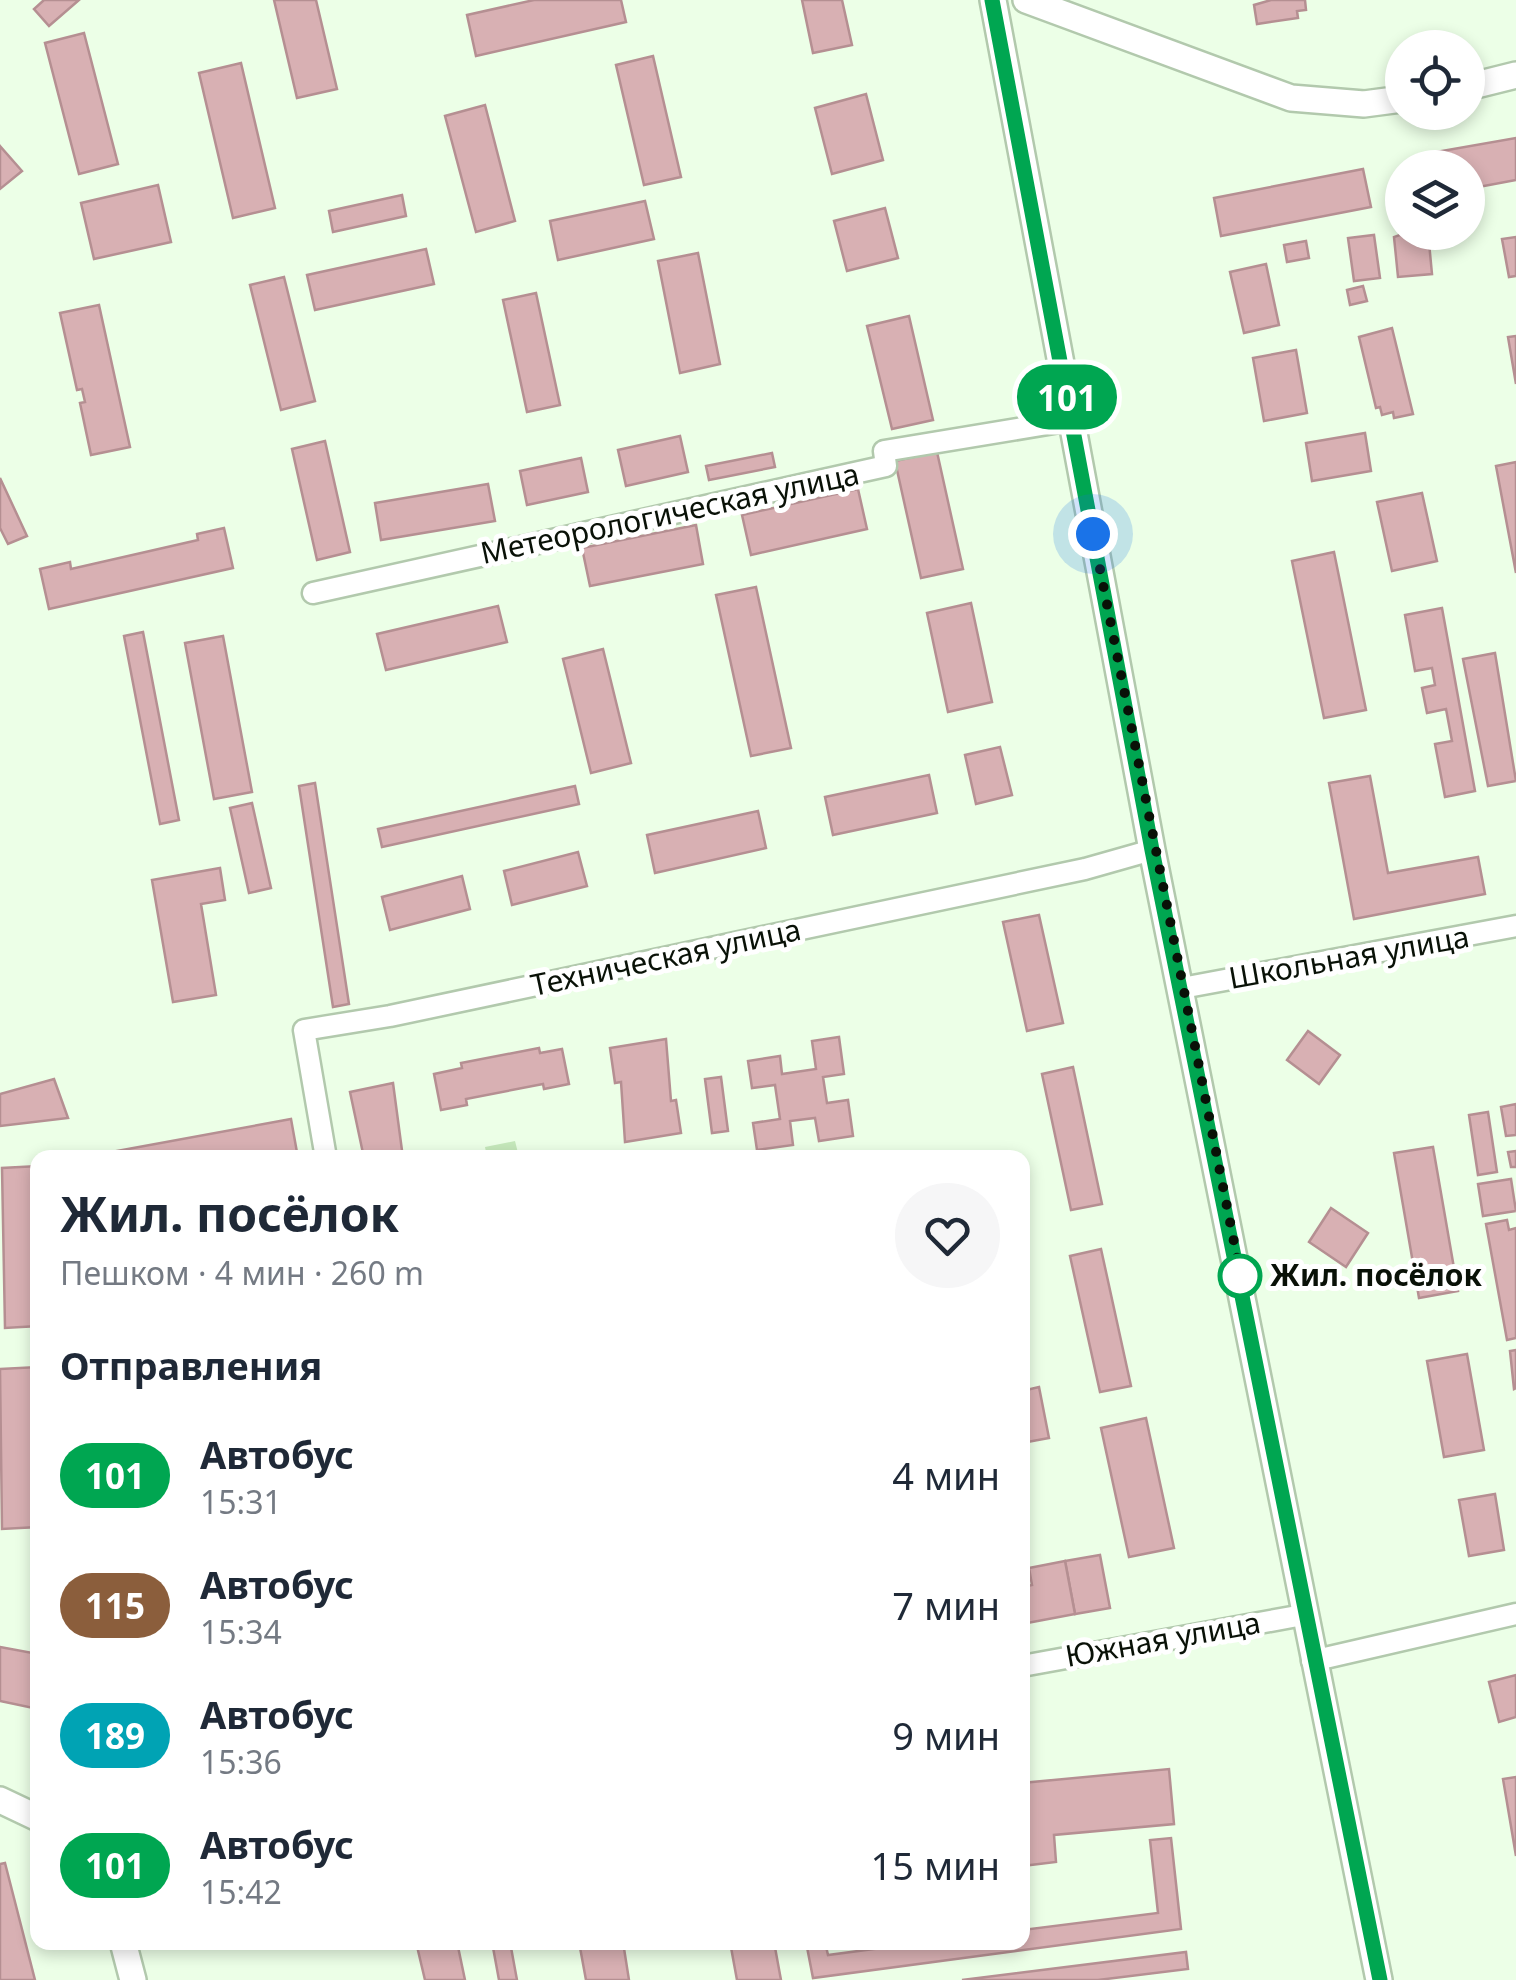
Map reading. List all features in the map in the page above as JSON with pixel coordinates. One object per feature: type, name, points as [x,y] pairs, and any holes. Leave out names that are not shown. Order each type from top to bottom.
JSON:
[{"type":"main road","points":[[992,0],[1152,850],[1286,1502],[1312,1661],[1380,1980]]},
{"type":"main road","points":[[1026,0],[1292,98],[1364,104],[1385,102]]},
{"type":"main road","points":[[1485,83],[1516,75]]},
{"type":"main road","points":[[0,1800],[30,1814]]},
{"type":"main road","points":[[125,1950],[134,1980]]},
{"type":"street","name":"Метеорологическая улица","points":[[312,592],[886,466],[884,452],[1072,420]]},
{"type":"street","name":"Техническая улица","points":[[325,1150],[304,1030],[587,975],[1086,869],[1152,850]]},
{"type":"street","name":"Школьная улица","points":[[1182,988],[1516,926]]},
{"type":"street","points":[[1312,1661],[1516,1614]]},
{"type":"street","name":"Южная улица","points":[[1030,1665],[1303,1615]]},
{"type":"green space","points":[[515,1141],[517,1150],[486,1150],[485,1147]]},
{"type":"building","points":[[44,0],[79,0],[49,26],[34,9]]},
{"type":"building","points":[[274,0],[316,0],[337,89],[297,98]]},
{"type":"building","points":[[534,0],[621,0],[626,22],[476,56],[467,15]]},
{"type":"building","points":[[802,0],[842,0],[852,45],[813,53]]},
{"type":"building","points":[[1271,0],[1305,0],[1306,10],[1297,11],[1298,18],[1257,24],[1254,5]]},
{"type":"building","points":[[84,33],[118,164],[79,174],[45,43]]},
{"type":"building","points":[[653,56],[681,177],[644,185],[616,65]]},
{"type":"building","points":[[241,63],[275,208],[233,218],[199,73]]},
{"type":"building","points":[[866,94],[883,160],[832,174],[815,108]]},
{"type":"building","points":[[485,105],[515,221],[476,232],[445,116]]},
{"type":"building","points":[[1516,138],[1516,180],[1485,186],[1485,150],[1448,150]]},
{"type":"building","points":[[0,146],[22,171],[0,189]]},
{"type":"building","points":[[1363,169],[1371,207],[1221,236],[1214,198]]},
{"type":"building","points":[[158,185],[171,242],[94,259],[81,203]]},
{"type":"building","points":[[402,195],[406,216],[333,232],[329,211]]},
{"type":"building","points":[[645,201],[654,239],[558,260],[550,221]]},
{"type":"building","points":[[885,208],[898,258],[847,271],[834,221]]},
{"type":"building","points":[[1374,235],[1380,278],[1354,281],[1348,238]]},
{"type":"building","points":[[1516,237],[1516,276],[1509,277],[1502,239]]},
{"type":"building","points":[[1306,241],[1309,258],[1287,262],[1284,245]]},
{"type":"building","points":[[426,249],[434,284],[315,310],[307,275]]},
{"type":"building","points":[[1395,250],[1430,250],[1432,274],[1398,277]]},
{"type":"building","points":[[698,253],[720,364],[680,373],[658,261]]},
{"type":"building","points":[[1266,264],[1279,325],[1244,333],[1230,272]]},
{"type":"building","points":[[284,277],[315,401],[281,410],[250,285]]},
{"type":"building","points":[[1363,286],[1367,301],[1350,305],[1347,290]]},
{"type":"building","points":[[536,293],[560,405],[527,412],[503,300]]},
{"type":"building","points":[[99,305],[130,447],[91,455],[80,403],[85,402],[82,389],[77,390],[60,313]]},
{"type":"building","points":[[909,316],[933,420],[892,429],[867,326]]},
{"type":"building","points":[[1392,328],[1413,414],[1394,418],[1393,412],[1382,415],[1380,407],[1376,408],[1359,337]]},
{"type":"building","points":[[1516,336],[1516,384],[1508,337]]},
{"type":"building","points":[[1296,350],[1307,413],[1264,421],[1253,358]]},
{"type":"building","points":[[1365,433],[1371,471],[1312,481],[1306,443]]},
{"type":"building","points":[[680,436],[688,472],[626,486],[618,450]]},
{"type":"building","points":[[325,441],[350,552],[317,560],[292,449]]},
{"type":"building","points":[[937,452],[963,569],[921,578],[895,461]]},
{"type":"building","points":[[772,453],[775,467],[709,480],[706,466]]},
{"type":"building","points":[[581,458],[588,492],[527,505],[520,471]]},
{"type":"building","points":[[1516,462],[1516,573],[1496,466]]},
{"type":"building","points":[[0,478],[27,536],[8,544],[0,528]]},
{"type":"building","points":[[488,484],[495,521],[381,540],[375,503]]},
{"type":"building","points":[[858,489],[867,529],[751,555],[742,515]]},
{"type":"building","points":[[1422,493],[1437,561],[1392,571],[1377,502]]},
{"type":"building","points":[[696,525],[703,564],[590,586],[582,548]]},
{"type":"building","points":[[224,528],[233,568],[49,609],[40,569],[70,562],[71,569],[198,540],[197,534]]},
{"type":"building","points":[[1334,552],[1366,710],[1324,718],[1292,561]]},
{"type":"building","points":[[756,587],[791,748],[751,756],[716,595]]},
{"type":"building","points":[[971,603],[992,702],[948,712],[927,613]]},
{"type":"building","points":[[498,606],[507,642],[386,670],[377,634]]},
{"type":"building","points":[[1442,608],[1475,791],[1445,797],[1435,744],[1452,741],[1446,709],[1427,713],[1422,688],[1435,685],[1432,668],[1415,671],[1405,615]]},
{"type":"building","points":[[143,632],[179,820],[160,824],[124,636]]},
{"type":"building","points":[[223,636],[252,792],[214,799],[185,643]]},
{"type":"building","points":[[603,649],[631,763],[591,773],[563,659]]},
{"type":"building","points":[[1495,653],[1516,781],[1488,786],[1463,659]]},
{"type":"building","points":[[1000,747],[1012,795],[976,804],[965,755]]},
{"type":"building","points":[[929,775],[937,813],[833,835],[825,797]]},
{"type":"building","points":[[1370,776],[1388,873],[1478,857],[1485,894],[1354,919],[1329,783]]},
{"type":"building","points":[[315,783],[349,1004],[333,1007],[299,786]]},
{"type":"building","points":[[575,786],[579,804],[382,847],[378,829]]},
{"type":"building","points":[[252,803],[271,888],[249,893],[230,808]]},
{"type":"building","points":[[758,811],[766,848],[655,873],[647,835]]},
{"type":"building","points":[[578,852],[587,886],[512,905],[504,871]]},
{"type":"building","points":[[220,868],[225,900],[201,904],[216,995],[173,1002],[152,880]]},
{"type":"building","points":[[462,876],[470,909],[390,930],[382,897]]},
{"type":"building","points":[[1039,915],[1063,1023],[1027,1031],[1003,922]]},
{"type":"building","points":[[1308,1031],[1340,1055],[1319,1084],[1287,1060]]},
{"type":"building","points":[[839,1037],[844,1074],[823,1077],[827,1103],[848,1100],[853,1136],[819,1141],[815,1118],[790,1121],[793,1145],[757,1150],[753,1123],[780,1119],[775,1085],[752,1088],[748,1061],[780,1056],[782,1074],[816,1069],[812,1041]]},
{"type":"building","points":[[666,1039],[671,1101],[676,1100],[681,1133],[625,1142],[621,1082],[615,1083],[610,1048]]},
{"type":"building","points":[[539,1048],[540,1053],[562,1049],[569,1084],[544,1089],[543,1084],[466,1099],[467,1105],[441,1110],[434,1074],[462,1068],[461,1063]]},
{"type":"building","points":[[1073,1067],[1102,1204],[1071,1210],[1042,1074]]},
{"type":"building","points":[[721,1077],[728,1131],[712,1133],[705,1079]]},
{"type":"building","points":[[54,1079],[68,1118],[0,1126],[0,1094]]},
{"type":"building","points":[[393,1083],[402,1150],[362,1150],[350,1092]]},
{"type":"building","points":[[1516,1104],[1516,1135],[1506,1136],[1501,1107]]},
{"type":"building","points":[[1488,1112],[1497,1172],[1478,1175],[1469,1115]]},
{"type":"building","points":[[291,1119],[297,1150],[122,1150]]},
{"type":"building","points":[[1433,1147],[1458,1291],[1419,1298],[1394,1153]]},
{"type":"building","points":[[1516,1151],[1516,1167],[1511,1167],[1508,1152]]},
{"type":"building","points":[[30,1166],[30,1326],[5,1328],[2,1168]]},
{"type":"building","points":[[1511,1179],[1516,1211],[1483,1216],[1478,1184]]},
{"type":"building","points":[[1331,1208],[1368,1233],[1346,1267],[1309,1242]]},
{"type":"building","points":[[1507,1220],[1509,1230],[1516,1228],[1516,1338],[1507,1340],[1486,1224]]},
{"type":"building","points":[[1101,1249],[1131,1386],[1100,1392],[1070,1256]]},
{"type":"building","points":[[1516,1350],[1516,1388],[1514,1389],[1510,1351]]},
{"type":"building","points":[[1467,1354],[1484,1450],[1444,1457],[1427,1361]]},
{"type":"building","points":[[30,1367],[30,1527],[2,1529],[0,1369]]},
{"type":"building","points":[[1039,1387],[1049,1438],[1030,1442],[1030,1389]]},
{"type":"building","points":[[1146,1418],[1174,1548],[1129,1557],[1101,1428]]},
{"type":"building","points":[[1495,1494],[1504,1550],[1469,1556],[1459,1500]]},
{"type":"building","points":[[1100,1555],[1110,1608],[1075,1614],[1065,1561]]},
{"type":"building","points":[[1065,1561],[1075,1614],[1030,1622],[1030,1568]]},
{"type":"building","points":[[0,1647],[30,1653],[30,1707],[0,1701]]},
{"type":"building","points":[[1516,1675],[1516,1717],[1499,1722],[1489,1682]]},
{"type":"building","points":[[1169,1769],[1174,1824],[1054,1835],[1056,1862],[1030,1865],[1030,1782]]},
{"type":"building","points":[[1516,1777],[1516,1856],[1503,1779]]},
{"type":"building","points":[[1171,1838],[1181,1929],[1030,1949],[1030,1929],[1158,1913],[1150,1840]]},
{"type":"building","points":[[5,1863],[35,1980],[0,1980],[0,1864]]},
{"type":"building","points":[[418,1950],[459,1950],[465,1980],[425,1980]]},
{"type":"building","points":[[493,1950],[511,1950],[517,1980],[499,1980]]},
{"type":"building","points":[[580,1950],[624,1950],[629,1980],[586,1980]]},
{"type":"building","points":[[731,1950],[775,1950],[781,1980],[737,1980]]},
{"type":"building","points":[[808,1950],[827,1950],[828,1955],[866,1950],[1023,1950],[813,1978]]},
{"type":"building","points":[[1186,1952],[1188,1969],[1098,1980],[962,1980]]},
{"type":"bus line","name":"101","points":[[992,0],[1152,850],[1286,1502],[1312,1661],[1380,1980]]},
{"type":"place","name":"Жил. посёлок","points":[[1240,1276]]},
{"type":"route","points":[[1093,534],[1152,850],[1242,1282],[1240,1276]]}]
